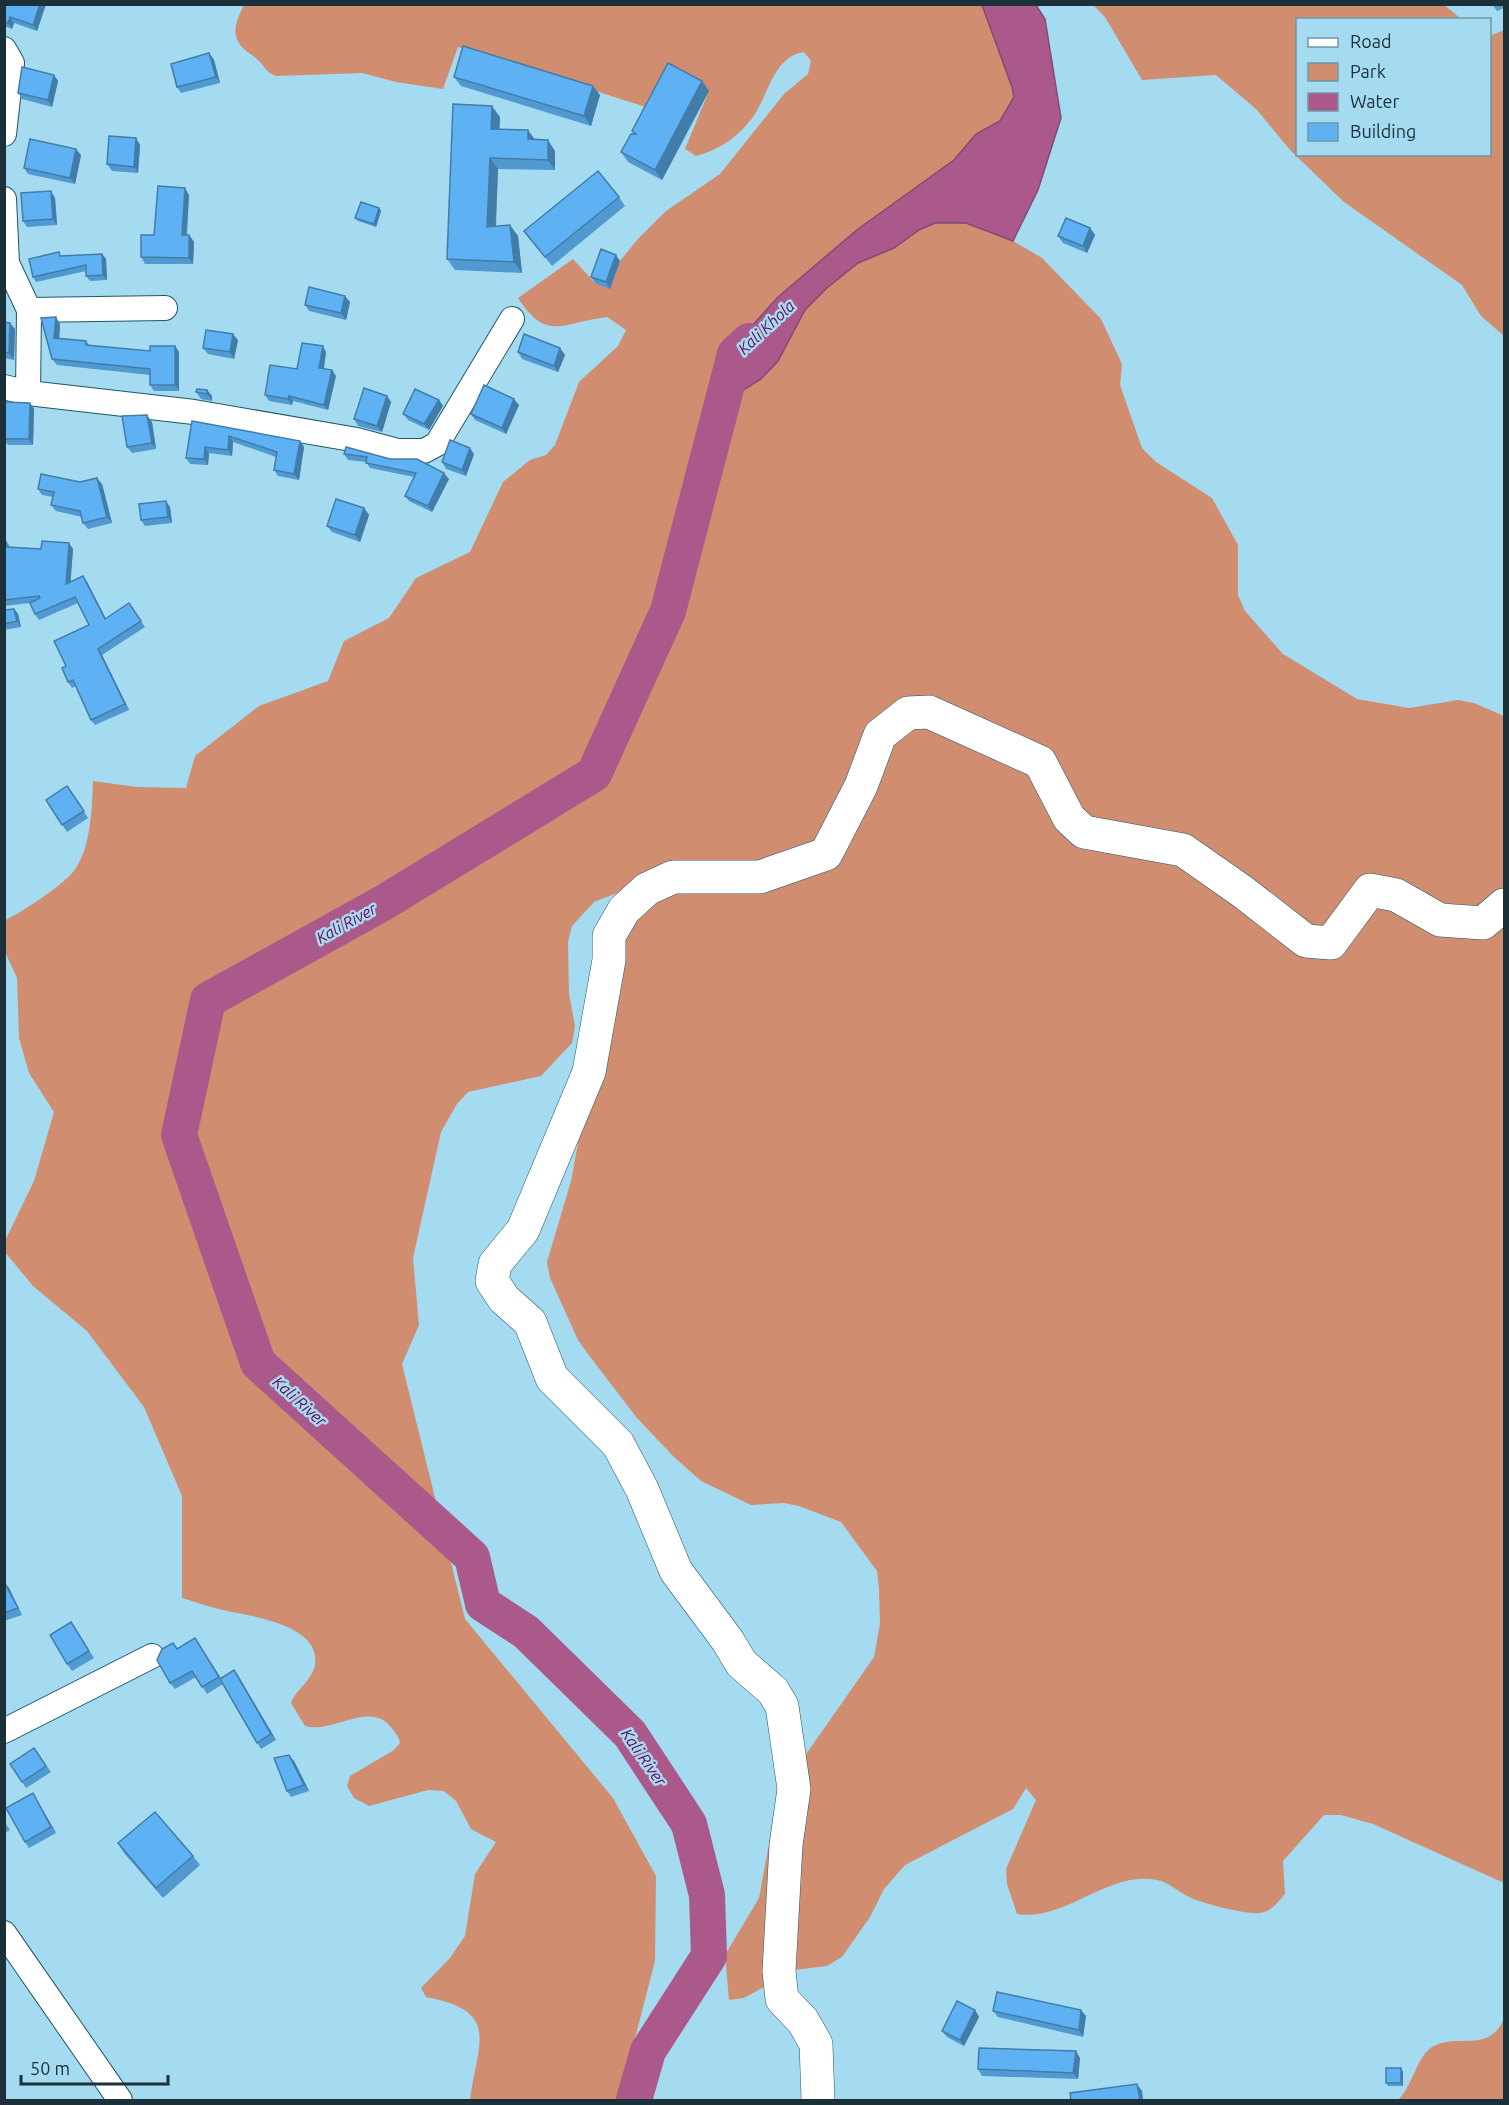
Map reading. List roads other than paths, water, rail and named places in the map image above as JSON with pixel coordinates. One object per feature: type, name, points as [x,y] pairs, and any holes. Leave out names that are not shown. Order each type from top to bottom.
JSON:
[{"type":"street","points":[[4,49],[12,63],[4,134]]},
{"type":"street","points":[[4,199],[7,263],[29,310],[28,393]]},
{"type":"street","points":[[29,310],[165,308]]},
{"type":"street","points":[[4,387],[28,393],[194,412],[357,440],[398,451],[424,451],[437,444],[512,318]]},
{"type":"street","points":[[818,2100],[816,2044],[803,2021],[782,1999],[779,1971],[786,1845],[794,1789],[782,1706],[773,1691],[741,1663],[728,1641],[676,1571],[642,1489],[618,1444],[552,1378],[530,1322],[504,1299],[492,1281],[495,1264],[523,1230],[589,1072],[609,960],[609,936],[624,910],[647,889],[673,877],[760,877],[826,854],[861,786],[880,735],[908,712],[929,712],[1040,762],[1069,818],[1084,831],[1183,850],[1243,892],[1306,941],[1331,943],[1370,890],[1396,895],[1440,920],[1483,923],[1504,905]]},
{"type":"street","points":[[4,1731],[152,1656]]},
{"type":"street","points":[[4,1933],[120,2100]]},
{"type":"water","name":"Kali Khola","points":[[982,5],[1036,5],[1045,19],[1061,118],[1038,190],[1013,241],[966,223],[935,223],[919,230],[894,248],[858,263],[827,288],[805,310],[778,361],[761,379],[742,391],[716,379],[724,357],[778,297],[858,229],[954,160],[976,134],[1000,121],[1014,97]]},
{"type":"waterway","name":"Kali River","points":[[634,2100],[648,2051],[709,1956],[707,1895],[689,1824],[630,1734],[526,1632],[483,1604],[472,1557],[258,1363],[179,1135],[208,1000],[383,903],[594,774],[668,611],[735,354],[749,341]]}]
